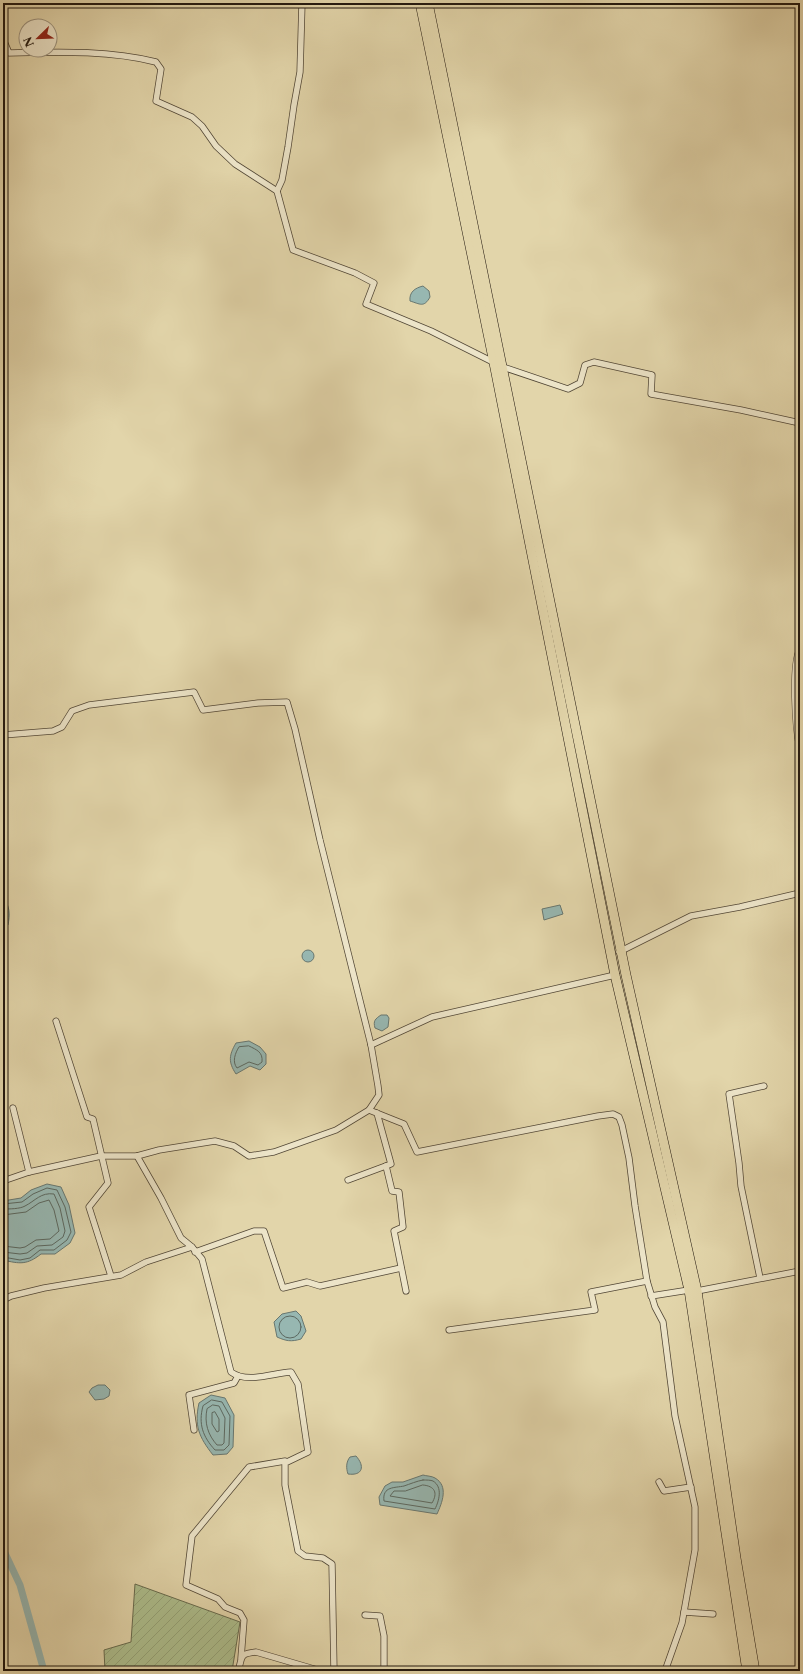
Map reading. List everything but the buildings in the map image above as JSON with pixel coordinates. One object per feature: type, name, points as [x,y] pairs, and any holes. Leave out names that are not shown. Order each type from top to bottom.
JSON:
[{"type":"main road","points":[[420,3],[494,363],[615,974],[693,1291],[747,1671]]},
{"type":"main road","points":[[428,3],[623,951],[626,975],[693,1291],[755,1671]]},
{"type":"street","points":[[302,3],[300,72],[282,180],[277,191],[292,250],[355,273],[374,283],[366,304],[431,331],[503,367],[568,389],[580,383],[585,365],[594,362],[652,375],[651,394],[741,410],[800,423]]},
{"type":"street","points":[[3,40],[9,53],[63,52],[134,56],[156,62],[161,69],[156,100],[192,117],[202,126],[216,146],[235,164],[277,191]]},
{"type":"street","points":[[800,651],[796,671],[796,726],[800,747]]},
{"type":"street","points":[[3,735],[53,731],[62,727],[72,711],[89,705],[194,692],[203,710],[258,703],[287,702],[295,729],[320,840],[371,1045],[379,1095],[369,1110],[336,1130],[274,1152],[249,1156],[234,1146],[215,1141],[159,1150],[137,1156],[101,1156],[29,1172],[3,1181]]},
{"type":"street","points":[[612,953],[623,951],[691,916],[740,907],[800,893]]},
{"type":"street","points":[[371,1045],[432,1017],[615,974]]},
{"type":"street","points":[[56,1021],[87,1117],[93,1119],[108,1183],[89,1207],[111,1276]]},
{"type":"street","points":[[760,1278],[741,1186],[729,1094],[764,1086]]},
{"type":"street","points":[[13,1108],[29,1172]]},
{"type":"street","points":[[369,1110],[404,1124],[417,1152],[598,1116],[613,1114],[619,1117],[629,1158],[647,1281],[651,1296],[663,1322],[675,1416],[695,1507],[694,1550],[684,1612],[676,1641],[665,1671]]},
{"type":"street","points":[[348,1180],[391,1164],[377,1113]]},
{"type":"street","points":[[137,1156],[161,1198],[181,1238],[194,1249],[202,1259],[231,1372],[238,1376],[249,1377],[291,1372],[298,1384],[308,1452],[285,1463],[285,1485],[298,1551],[305,1556],[324,1558],[332,1564],[334,1671]]},
{"type":"street","points":[[386,1166],[392,1191],[399,1192],[403,1228],[394,1231],[406,1291]]},
{"type":"street","points":[[3,1300],[11,1296],[44,1288],[121,1274],[146,1262],[254,1231],[264,1231],[283,1288],[307,1282],[320,1286],[401,1268]]},
{"type":"street","points":[[651,1296],[693,1291],[800,1271]]},
{"type":"street","points":[[449,1330],[595,1310],[591,1292],[647,1281]]},
{"type":"street","points":[[194,1430],[189,1396],[234,1383],[238,1376]]},
{"type":"street","points":[[238,1671],[244,1620],[240,1613],[225,1607],[218,1599],[186,1585],[192,1536],[249,1467],[285,1461]]},
{"type":"street","points":[[659,1482],[664,1492],[691,1487]]},
{"type":"street","points":[[684,1612],[714,1614]]},
{"type":"street","points":[[365,1615],[380,1616],[384,1636],[384,1671]]},
{"type":"street","points":[[240,1658],[245,1653],[256,1652],[321,1671]]},
{"type":"green space","points":[[135,1584],[240,1622],[232,1671],[105,1671],[104,1650],[131,1642]]},
{"type":"water","points":[[423,286],[429,291],[430,297],[426,303],[419,304],[410,301],[410,295],[413,291]]},
{"type":"water","points":[[3,898],[7,904],[9,914],[8,925],[3,927]]},
{"type":"water","points":[[560,905],[563,914],[544,920],[542,909]]},
{"type":"water","points":[[306,950],[310,950],[314,956],[310,962],[306,962],[302,958],[302,954]]},
{"type":"water","points":[[381,1015],[387,1015],[389,1018],[388,1027],[382,1031],[375,1028],[374,1024],[376,1019]]},
{"type":"water","points":[[249,1041],[260,1047],[266,1054],[266,1064],[260,1070],[250,1066],[236,1074],[230,1058],[232,1051],[236,1043]]},
{"type":"water","points":[[47,1184],[61,1187],[69,1205],[75,1233],[70,1243],[55,1254],[41,1254],[27,1262],[19,1263],[3,1260],[3,1201],[21,1198],[31,1190]]},
{"type":"water","points":[[296,1311],[301,1316],[306,1331],[301,1339],[289,1341],[277,1337],[274,1322],[282,1314]]},
{"type":"water","points":[[98,1385],[105,1385],[110,1390],[109,1396],[104,1399],[95,1400],[89,1392],[92,1388]]},
{"type":"water","points":[[211,1395],[225,1398],[234,1415],[233,1447],[227,1454],[213,1455],[204,1443],[199,1431],[197,1418],[199,1403]]},
{"type":"water","points":[[356,1456],[361,1463],[361,1470],[357,1473],[348,1474],[347,1463],[350,1457]]},
{"type":"water","points":[[423,1475],[435,1478],[442,1485],[443,1495],[437,1514],[380,1505],[379,1497],[385,1486],[392,1482],[403,1482]]},
{"type":"waterway","points":[[3,1549],[20,1585],[44,1671]]}]
